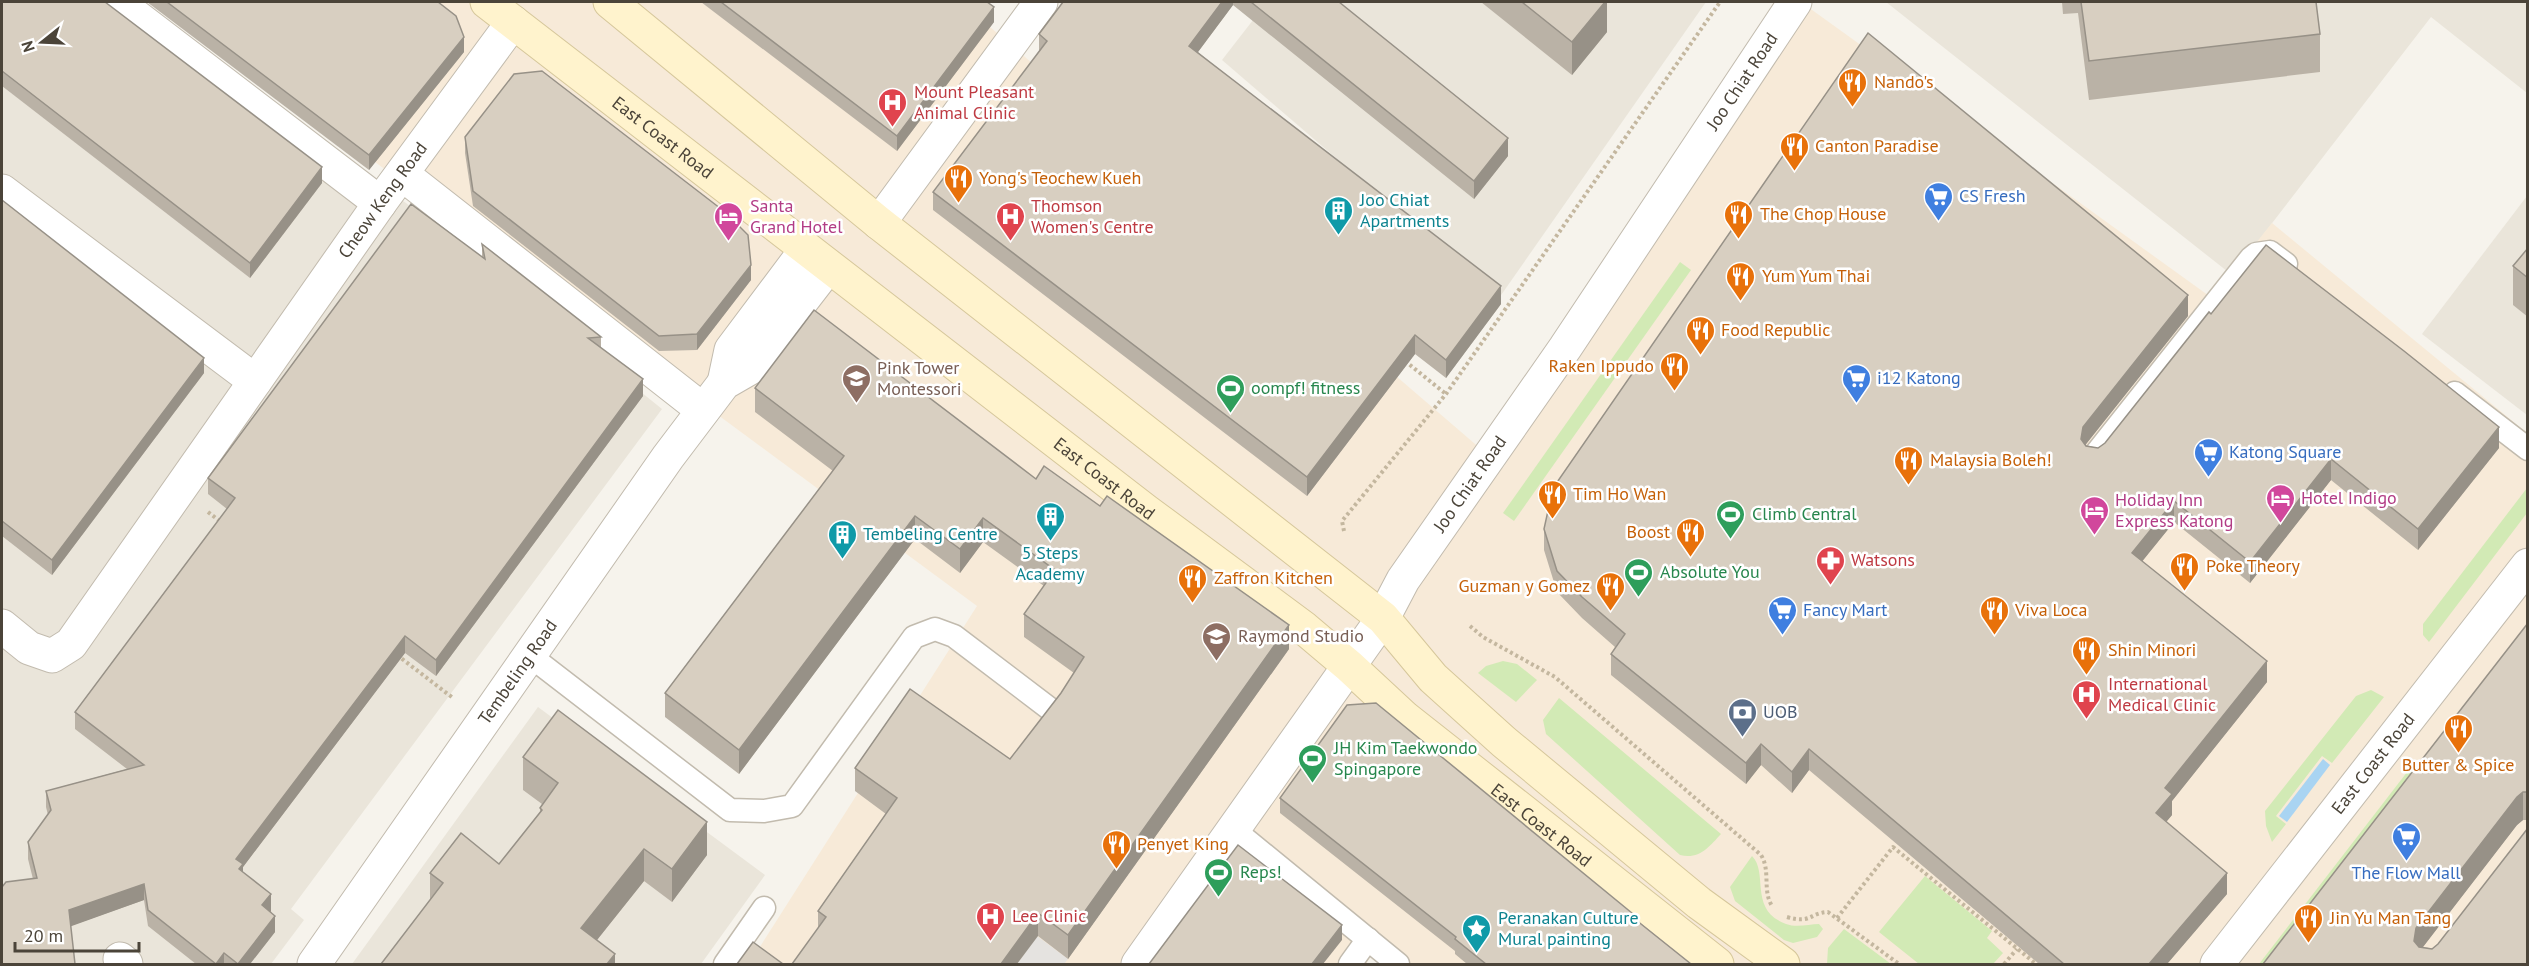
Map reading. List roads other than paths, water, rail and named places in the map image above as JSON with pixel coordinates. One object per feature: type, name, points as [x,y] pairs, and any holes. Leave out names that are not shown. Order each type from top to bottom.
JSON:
[{"type":"main road","name":"East Coast Road","points":[[487,2],[817,259],[1146,511],[1304,628],[1405,718],[1717,964]]},
{"type":"main road","points":[[610,2],[879,223],[1383,618],[1433,678],[1503,742],[1699,903],[1783,964]]},
{"type":"street","points":[[117,2],[380,203]]},
{"type":"street","points":[[879,223],[1041,2]]},
{"type":"street","name":"Joo Chiat Road","points":[[1138,964],[1383,618],[1403,580],[1565,348],[1796,2]]},
{"type":"street","name":"Cheow Keng Road","points":[[2,626],[29,648],[52,656],[71,644],[380,203],[513,22]]},
{"type":"street","points":[[402,174],[702,410]]},
{"type":"street","points":[[2,191],[255,381]]},
{"type":"street","name":"Tembeling Road","points":[[314,964],[702,410],[724,383],[750,368],[817,259]]},
{"type":"street","name":"East Coast Road","points":[[2217,964],[2528,565]]},
{"type":"lane","points":[[2094,456],[2256,254],[2270,252],[2307,280]]},
{"type":"lane","points":[[2438,380],[2528,449]]},
{"type":"lane","points":[[529,655],[730,810],[764,811],[792,806],[914,637],[934,629],[954,636],[1050,710]]},
{"type":"lane","points":[[1233,829],[1398,964]]},
{"type":"lane","points":[[725,964],[764,908]]},
{"type":"lane","points":[[1350,964],[1368,939]]},
{"type":"water","points":[[2323,759],[2330,765],[2287,822],[2279,816]]},
{"type":"place","name":"Nando's","points":[[1853,108]]},
{"type":"place","name":"Mount Pleasant Animal Clinic","points":[[893,128]]},
{"type":"place","name":"Canton Paradise","points":[[1794,172]]},
{"type":"place","name":"Yong's Teochew Kueh","points":[[958,204]]},
{"type":"place","name":"CS Fresh","points":[[1938,222]]},
{"type":"place","name":"Joo Chiat Apartments","points":[[1339,236]]},
{"type":"place","name":"The Chop House","points":[[1739,240]]},
{"type":"place","name":"Santa Grand Hotel","points":[[729,242]]},
{"type":"place","name":"Thomson Women's Centre","points":[[1010,242]]},
{"type":"place","name":"Yum Yum Thai","points":[[1741,302]]},
{"type":"place","name":"Food Republic","points":[[1700,356]]},
{"type":"place","name":"Raken Ippudo","points":[[1675,392]]},
{"type":"place","name":"Pink Tower Montessori","points":[[856,404]]},
{"type":"place","name":"i12 Katong","points":[[1856,404]]},
{"type":"place","name":"oompf! fitness","points":[[1230,414]]},
{"type":"place","name":"Katong Square","points":[[2208,478]]},
{"type":"place","name":"Malaysia Boleh!","points":[[1909,486]]},
{"type":"place","name":"Tim Ho Wan","points":[[1552,520]]},
{"type":"place","name":"Hotel Indigo","points":[[2280,524]]},
{"type":"place","name":"Holiday Inn Express Katong","points":[[2094,536]]},
{"type":"place","name":"Climb Central","points":[[1731,540]]},
{"type":"place","name":"5 Steps Academy","points":[[1050,542]]},
{"type":"place","name":"Boost","points":[[1691,558]]},
{"type":"place","name":"Tembeling Centre","points":[[842,560]]},
{"type":"place","name":"Watsons","points":[[1830,586]]},
{"type":"place","name":"Poke Theory","points":[[2185,592]]},
{"type":"place","name":"Absolute You","points":[[1639,598]]},
{"type":"place","name":"Zaffron Kitchen","points":[[1193,604]]},
{"type":"place","name":"Guzman y Gomez","points":[[1611,612]]},
{"type":"place","name":"Fancy Mart","points":[[1782,636]]},
{"type":"place","name":"Viva Loca","points":[[1994,636]]},
{"type":"place","name":"Raymond Studio","points":[[1217,662]]},
{"type":"place","name":"Shin Minori","points":[[2087,676]]},
{"type":"place","name":"International Medical Clinic","points":[[2087,720]]},
{"type":"place","name":"UOB","points":[[1742,738]]},
{"type":"place","name":"Butter & Spice","points":[[2458,754]]},
{"type":"place","name":"JH Kim Taekwondo Spingapore","points":[[1313,784]]},
{"type":"place","name":"The Flow Mall","points":[[2406,862]]},
{"type":"place","name":"Penyet King","points":[[1116,870]]},
{"type":"place","name":"Reps!","points":[[1219,898]]},
{"type":"place","name":"Lee Clinic","points":[[991,942]]},
{"type":"place","name":"Jin Yu Man Tang","points":[[2309,944]]},
{"type":"place","name":"Peranakan Culture Mural painting","points":[[1477,954]]}]
